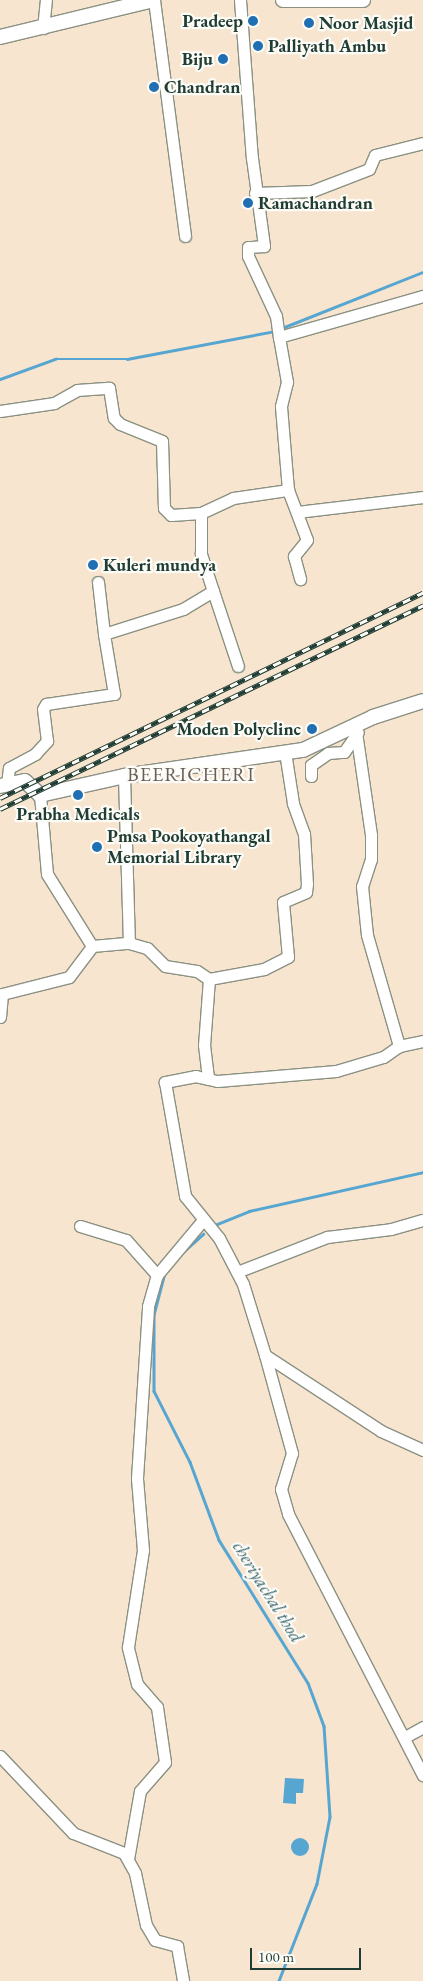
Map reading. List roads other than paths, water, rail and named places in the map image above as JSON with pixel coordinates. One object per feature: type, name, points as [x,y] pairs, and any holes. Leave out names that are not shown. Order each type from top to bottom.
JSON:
[{"type":"main road","points":[[0,37],[154,0]]},
{"type":"main road","points":[[283,0],[362,0]]},
{"type":"main road","points":[[4,785],[25,781],[40,795],[124,776],[303,750],[423,701]]},
{"type":"street","points":[[43,28],[46,0]]},
{"type":"street","points":[[154,0],[185,236]]},
{"type":"street","points":[[240,0],[255,193],[264,246],[248,248],[248,256],[278,332],[287,382],[281,406],[288,490],[307,540],[294,556],[300,580]]},
{"type":"street","points":[[255,193],[312,192],[369,169],[380,153],[423,143]]},
{"type":"street","points":[[278,332],[423,296]]},
{"type":"street","points":[[0,411],[54,403],[77,390],[109,388],[114,418],[120,424],[162,441],[164,508],[171,515],[202,513],[233,498],[288,490]]},
{"type":"street","points":[[297,512],[423,498]]},
{"type":"street","points":[[202,513],[201,553],[238,666]]},
{"type":"street","points":[[4,785],[9,768],[35,754],[47,741],[42,709],[46,704],[114,694],[98,582]]},
{"type":"street","points":[[104,634],[183,609],[213,591]]},
{"type":"street","points":[[311,776],[310,765],[328,753],[344,752],[360,726]]},
{"type":"street","points":[[360,726],[371,835],[371,859],[362,886],[367,935],[399,1046]]},
{"type":"street","points":[[0,1017],[2,994],[69,977],[92,946],[130,943],[147,948],[165,966],[197,971],[209,979],[264,969],[288,957],[283,902],[306,892],[307,884],[304,834],[293,803],[286,752]]},
{"type":"street","points":[[124,776],[130,943]]},
{"type":"street","points":[[40,795],[50,884],[92,946]]},
{"type":"street","points":[[208,1079],[204,1045],[209,979]]},
{"type":"street","points":[[423,1041],[399,1046],[383,1057],[336,1071],[208,1079],[186,1076],[165,1082],[185,1196],[219,1238],[237,1272],[265,1355],[292,1453],[281,1489],[288,1514],[423,1775]]},
{"type":"street","points":[[128,1859],[140,1791],[165,1762],[157,1707],[138,1684],[128,1648],[142,1550],[138,1478],[142,1361],[148,1306],[157,1275],[203,1220]]},
{"type":"street","points":[[237,1272],[327,1237],[391,1229],[423,1220]]},
{"type":"street","points":[[80,1226],[126,1240],[157,1275]]},
{"type":"street","points":[[265,1355],[381,1430],[423,1450]]},
{"type":"street","points":[[404,1737],[423,1727]]},
{"type":"street","points":[[0,1756],[73,1834],[124,1853],[128,1859],[146,1925],[155,1940],[177,1946],[183,1980]]},
{"type":"water","points":[[285,1778],[304,1779],[303,1793],[296,1793],[296,1804],[283,1803]]},
{"type":"water","points":[[300,1838],[306,1841],[309,1847],[306,1853],[300,1856],[294,1853],[291,1847],[294,1841]]},
{"type":"waterway","points":[[282,328],[423,272]]},
{"type":"waterway","points":[[0,379],[55,359],[127,359],[275,331]]},
{"type":"waterway","points":[[215,1225],[249,1211],[423,1172]]},
{"type":"waterway","name":"cheriyachal thod","points":[[183,1252],[203,1234]]},
{"type":"waterway","name":"cheriyachal thod","points":[[165,1273],[154,1315],[154,1391],[190,1462],[219,1540],[308,1683],[324,1726],[330,1817],[317,1884],[279,1981]]},
{"type":"railway","points":[[0,798],[423,593]]},
{"type":"railway","points":[[0,809],[423,605]]},
{"type":"place","name":"Pradeep","points":[[253,21]]},
{"type":"place","name":"Noor Masjid","points":[[309,23]]},
{"type":"place","name":"Palliyath Ambu","points":[[258,46]]},
{"type":"place","name":"Biju","points":[[223,59]]},
{"type":"place","name":"Chandran","points":[[154,87]]},
{"type":"place","name":"Ramachandran","points":[[248,203]]},
{"type":"place","name":"Kuleri mundya","points":[[93,565]]},
{"type":"place","name":"Moden Polyclinc","points":[[312,729]]},
{"type":"place","name":"Prabha Medicals","points":[[78,795]]},
{"type":"place","name":"Pmsa Pookoyathangal Memorial Library","points":[[97,847]]},
{"type":"district","name":"BEERICHERI","points":[[191,774]]}]
